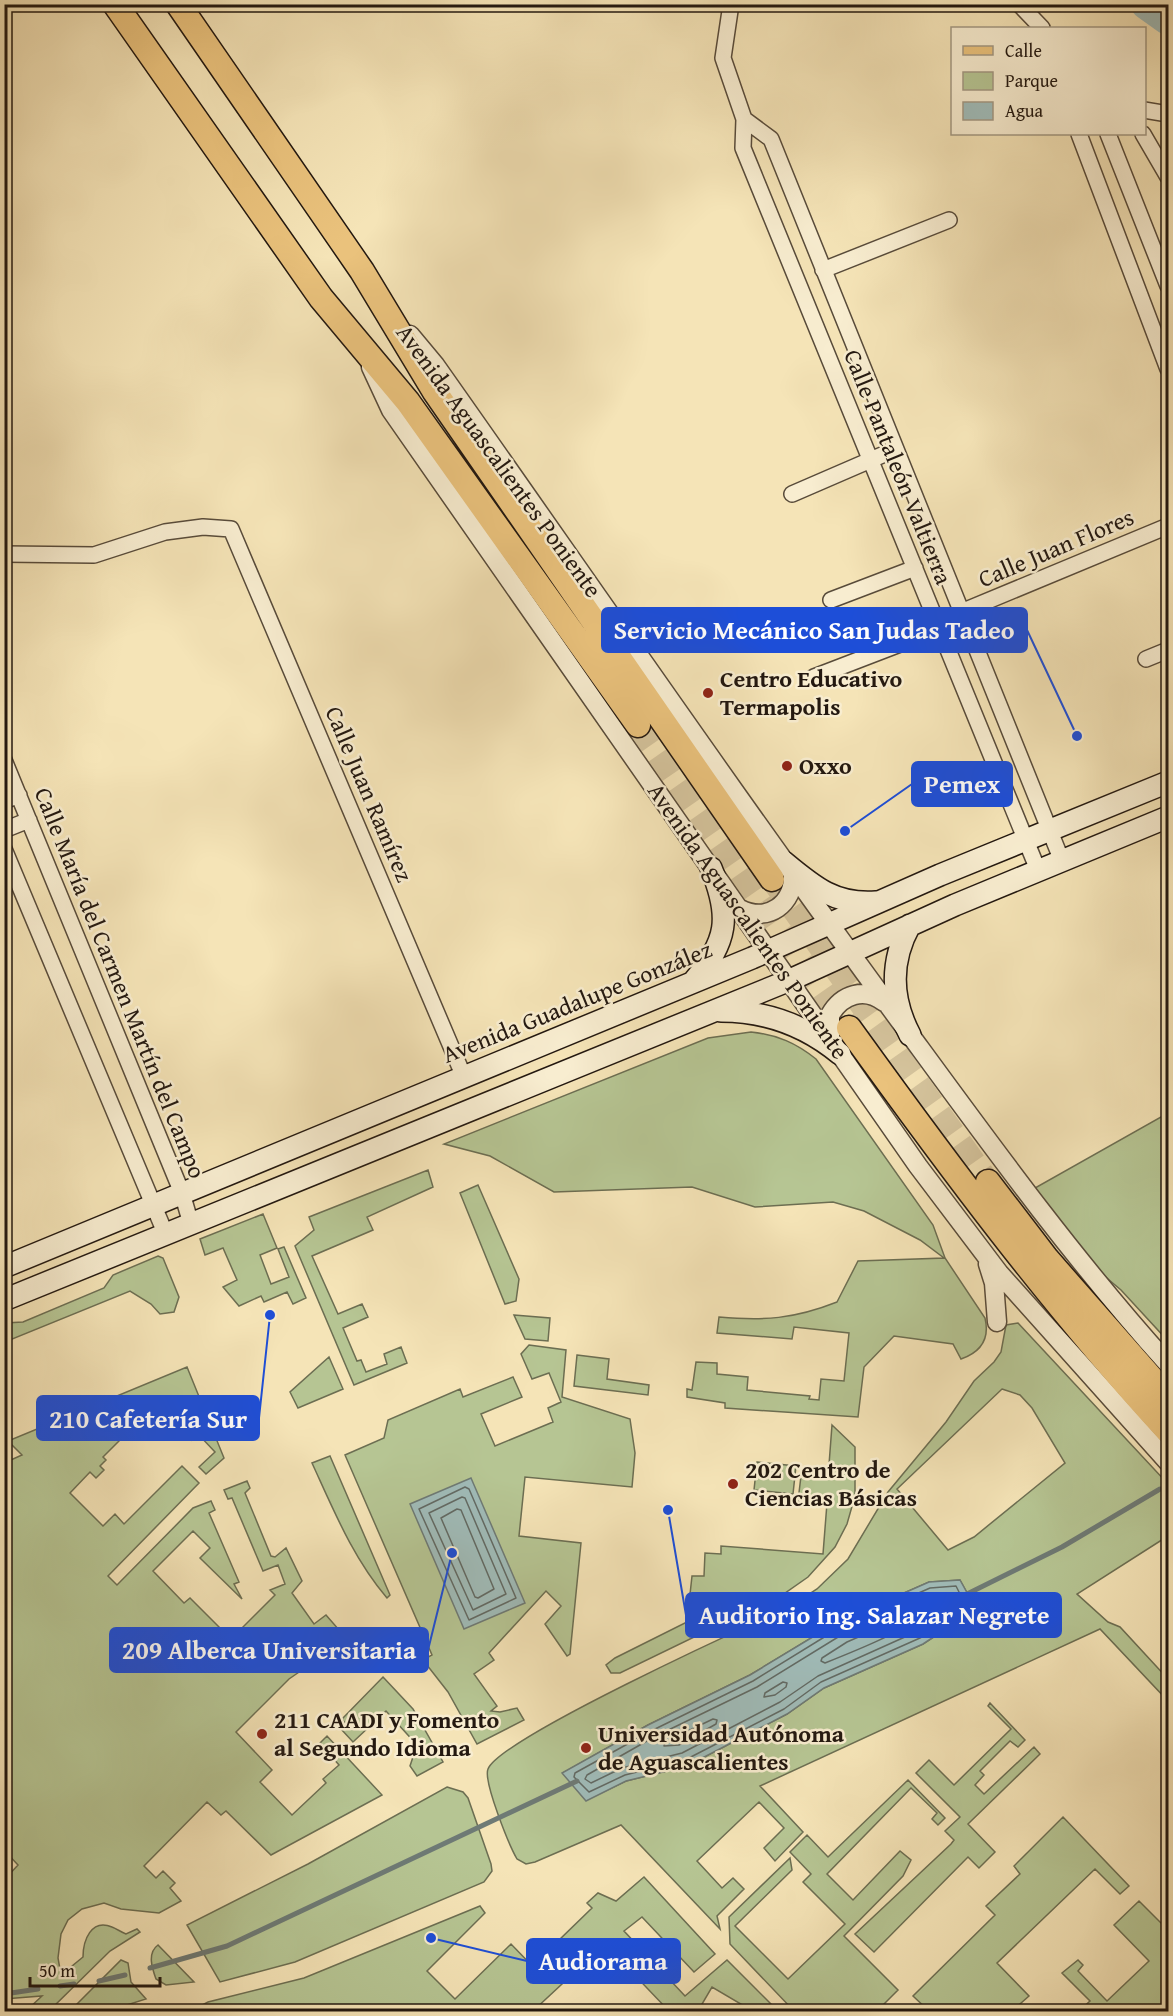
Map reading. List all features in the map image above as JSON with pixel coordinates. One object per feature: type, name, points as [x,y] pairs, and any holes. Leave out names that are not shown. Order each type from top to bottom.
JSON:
[{"type":"main road","name":"Avenida Aguascalientes Poniente","points":[[115,4],[321,298],[408,402],[638,725]]},
{"type":"main road","name":"Avenida Aguascalientes Poniente","points":[[178,4],[387,309],[435,392],[783,872]]},
{"type":"main road","name":"Avenida Guadalupe González","points":[[4,1267],[768,951],[1168,782]]},
{"type":"main road","points":[[4,1300],[790,980],[910,925],[1168,817]]},
{"type":"main road","points":[[692,982],[713,954],[723,927],[723,896],[711,868]]},
{"type":"main road","points":[[783,872],[831,896],[864,903],[880,902]]},
{"type":"main road","points":[[910,925],[899,949],[894,975],[897,1006],[910,1035]]},
{"type":"main road","points":[[715,1011],[751,1012],[781,1019],[812,1033],[840,1040]]},
{"type":"main road","name":"Avenida Aguascalientes Poniente","points":[[840,1040],[1074,1325],[1168,1431]]},
{"type":"main road","points":[[988,1182],[1068,1284],[1168,1397]]},
{"type":"street","points":[[731,4],[723,58],[744,119],[743,148],[771,139]]},
{"type":"street","points":[[1019,4],[1041,27]]},
{"type":"street","points":[[1146,110],[1168,114]]},
{"type":"street","points":[[744,119],[771,139]]},
{"type":"street","points":[[1079,135],[1168,369]]},
{"type":"street","points":[[1108,135],[1168,286]]},
{"type":"street","points":[[1144,135],[1168,177]]},
{"type":"street","name":"Calle Pantaleón Valtierra","points":[[771,139],[1062,861]]},
{"type":"street","name":"Calle Pantaleón Valtierra","points":[[743,148],[1038,870]]},
{"type":"street","points":[[823,270],[949,220]]},
{"type":"street","name":"Avenida Aguascalientes Poniente","points":[[364,352],[392,410],[768,951],[840,1040],[982,1252],[1168,1462]]},
{"type":"street","points":[[792,494],[896,449]]},
{"type":"street","name":"Calle Juan Flores","points":[[961,612],[1168,526]]},
{"type":"street","name":"Calle Juan Ramírez","points":[[4,554],[94,555],[165,532],[203,527],[231,529],[464,1077]]},
{"type":"street","points":[[831,600],[915,568]]},
{"type":"street","points":[[814,677],[939,628]]},
{"type":"street","points":[[1146,659],[1168,650]]},
{"type":"street","name":"Calle María del Carmen Martín del Campo","points":[[4,760],[12,798],[29,820],[182,1193],[191,1224]]},
{"type":"street","points":[[4,830],[29,820]]},
{"type":"street","points":[[4,849],[166,1234]]},
{"type":"street","name":"Avenida Aguascalientes Poniente","points":[[783,872],[828,924],[1008,1169],[1102,1290],[1168,1364]]},
{"type":"street","points":[[740,909],[748,913],[765,914],[780,907],[791,892],[783,872]]},
{"type":"street","points":[[840,1040],[830,1015],[847,997],[863,993],[886,1003]]},
{"type":"street","points":[[982,1252],[994,1283],[997,1322]]},
{"type":"green space","points":[[751,1032],[770,1035],[786,1041],[816,1059],[933,1225],[945,1258],[985,1318],[986,1332],[982,1344],[974,1353],[961,1359],[953,1344],[894,1336],[864,1367],[858,1417],[725,1408],[725,1403],[687,1397],[687,1389],[692,1390],[696,1362],[717,1363],[717,1374],[748,1377],[747,1390],[810,1396],[809,1399],[819,1400],[821,1379],[844,1381],[849,1333],[794,1327],[792,1339],[717,1333],[719,1317],[750,1319],[779,1317],[807,1312],[837,1302],[858,1261],[944,1258],[920,1240],[864,1211],[833,1202],[755,1207],[692,1187],[554,1192],[490,1156],[444,1144],[708,1038]]},
{"type":"green space","points":[[1168,1113],[1168,1341],[1121,1290],[1084,1259],[1035,1188]]},
{"type":"green space","points":[[428,1170],[433,1187],[367,1217],[373,1230],[312,1256],[338,1314],[362,1304],[368,1317],[343,1328],[357,1361],[361,1360],[366,1372],[387,1364],[384,1354],[401,1347],[407,1363],[354,1385],[295,1246],[314,1230],[309,1217]]},
{"type":"green space","points":[[478,1185],[519,1279],[516,1301],[505,1304],[460,1193]]},
{"type":"green space","points":[[263,1214],[277,1248],[260,1255],[271,1284],[289,1277],[278,1249],[284,1247],[306,1298],[293,1304],[287,1292],[264,1302],[261,1296],[239,1306],[223,1287],[237,1280],[223,1248],[205,1255],[200,1239]]},
{"type":"green space","points":[[158,1256],[163,1258],[179,1297],[174,1312],[160,1314],[151,1304],[130,1291],[5,1342],[5,1323],[23,1322],[104,1288],[113,1275]]},
{"type":"green space","points":[[514,1315],[550,1318],[548,1341],[525,1339]]},
{"type":"green space","points":[[1018,1323],[1168,1484],[1168,1536],[1077,1594],[1108,1622],[1120,1627],[1168,1679],[1168,1701],[1100,1629],[760,1786],[803,1832],[775,1861],[764,1848],[784,1828],[759,1802],[697,1861],[722,1888],[733,1878],[744,1889],[717,1916],[720,1929],[621,1825],[535,1862],[526,1864],[517,1859],[493,1799],[487,1776],[488,1769],[503,1754],[534,1733],[577,1709],[788,1608],[817,1589],[848,1559],[888,1492],[946,1422],[974,1381],[994,1362],[1001,1352],[1006,1325]],"holes":[[[1002,1389],[1020,1395],[1032,1408],[1065,1463],[974,1537],[948,1550],[897,1489]],[[960,1580],[976,1609],[923,1644],[824,1688],[787,1714],[687,1766],[626,1781],[586,1800],[563,1773],[648,1725],[750,1675],[836,1623],[929,1582]]]},
{"type":"green space","points":[[529,1345],[566,1350],[562,1397],[630,1419],[635,1453],[632,1487],[525,1477],[519,1536],[581,1543],[570,1654],[567,1656],[545,1624],[561,1606],[546,1591],[489,1653],[494,1660],[474,1674],[497,1706],[491,1711],[500,1712],[517,1708],[524,1720],[477,1744],[448,1692],[423,1660],[432,1655],[345,1455],[384,1438],[388,1420],[460,1389],[463,1397],[513,1377],[522,1397],[481,1414],[495,1446],[553,1422],[548,1408],[561,1402],[549,1373],[532,1379],[521,1354]]},
{"type":"green space","points":[[577,1355],[609,1359],[607,1379],[649,1385],[648,1395],[574,1386]]},
{"type":"green space","points":[[329,1357],[343,1389],[298,1408],[290,1392]]},
{"type":"green space","points":[[187,1367],[224,1458],[206,1474],[199,1467],[215,1452],[198,1434],[192,1440],[189,1436],[195,1429],[167,1401],[141,1427],[137,1423],[103,1457],[106,1460],[100,1466],[104,1470],[96,1478],[90,1472],[70,1493],[103,1526],[115,1514],[124,1524],[182,1466],[199,1483],[108,1576],[117,1585],[193,1508],[211,1501],[215,1510],[209,1513],[239,1582],[234,1584],[242,1599],[200,1558],[210,1548],[193,1531],[153,1571],[184,1603],[190,1598],[231,1639],[275,1595],[270,1590],[285,1584],[278,1565],[263,1571],[232,1498],[228,1499],[224,1490],[247,1481],[250,1488],[245,1493],[271,1556],[275,1557],[286,1548],[302,1581],[292,1593],[314,1624],[326,1615],[347,1639],[289,1679],[236,1732],[272,1770],[260,1782],[292,1815],[326,1783],[323,1779],[339,1765],[320,1743],[327,1736],[382,1795],[271,1855],[226,1811],[221,1815],[207,1802],[144,1866],[156,1878],[163,1871],[175,1883],[170,1888],[181,1901],[159,1913],[121,1909],[104,1903],[82,1909],[68,1920],[61,1934],[58,1958],[61,1975],[83,1957],[87,1938],[94,1928],[105,1925],[126,1934],[137,1929],[140,1932],[110,1951],[49,2011],[26,2011],[42,1996],[4,1999],[5,1879],[18,1865],[4,1850],[4,1463],[22,1455],[8,1441]]},
{"type":"green space","points":[[832,1425],[855,1447],[855,1496],[847,1524],[835,1547],[808,1577],[785,1593],[620,1673],[611,1673],[606,1665],[615,1658],[687,1622],[692,1576],[704,1576],[705,1553],[721,1554],[721,1546],[823,1554],[827,1503],[798,1501],[801,1476],[828,1478]]},
{"type":"green space","points":[[330,1456],[390,1595],[387,1598],[354,1550],[312,1463]]},
{"type":"green space","points":[[757,1462],[796,1466],[793,1494],[754,1490]]},
{"type":"green space","points":[[383,1677],[413,1709],[443,1762],[417,1776],[410,1766],[417,1745],[386,1711],[353,1742],[341,1729],[346,1724],[342,1719]]},
{"type":"green space","points":[[990,1703],[1025,1740],[1018,1747],[1010,1741],[980,1771],[984,1775],[975,1785],[984,1794],[1034,1747],[1040,1754],[968,1824],[995,1852],[979,1868],[968,1857],[874,1952],[855,1934],[951,1844],[954,1840],[945,1831],[960,1817],[916,1773],[929,1760],[954,1785],[1011,1729],[988,1706]]},
{"type":"green space","points":[[908,1780],[945,1818],[938,1825],[932,1819],[937,1813],[911,1788],[827,1874],[853,1900],[900,1851],[911,1860],[903,1876],[844,1936],[898,1990],[877,2011],[794,2011],[730,1944],[729,1917],[790,1858],[792,1870],[735,1926],[788,1979],[845,1924],[803,1882],[811,1874],[790,1852],[807,1835],[828,1857]]},
{"type":"green space","points":[[447,1787],[463,1792],[468,1798],[491,1864],[492,1871],[484,1882],[295,1962],[220,1982],[187,1925],[308,1864]]},
{"type":"green space","points":[[1063,1817],[1129,1886],[1120,1894],[1095,1869],[997,1963],[1029,1996],[1012,2011],[929,2011],[913,1996],[995,1915],[986,1906],[1020,1874],[1014,1866]]},
{"type":"green space","points":[[644,1877],[715,1954],[694,1972],[642,1917],[624,1931],[685,1996],[727,1960],[778,2011],[748,2011],[746,2007],[712,1987],[698,2011],[666,2011],[668,2010],[605,1944],[533,2011],[191,2011],[208,2002],[304,1978],[480,1906],[485,1913],[427,1971],[455,1999],[511,1944],[543,1977],[559,1963],[554,1957],[562,1949],[555,1944],[592,1908],[587,1903],[598,1893],[616,1901]]},
{"type":"green space","points":[[1139,1901],[1164,1926],[1168,1922],[1168,1978],[1165,1981],[1168,1985],[1168,2011],[1079,2011],[1090,2001],[1062,1973],[1078,1960],[1083,1965],[1078,1971],[1107,2001],[1149,1961],[1114,1925]]},
{"type":"green space","points":[[158,1945],[194,1982],[166,1985],[156,1979],[151,1956]]},
{"type":"green space","points":[[121,1960],[128,1963],[131,1982],[146,1999],[108,2011],[70,2011]]},
{"type":"water","points":[[471,1478],[525,1603],[464,1629],[410,1504]]},
{"type":"water","points":[[960,1580],[976,1609],[923,1644],[824,1688],[787,1714],[687,1766],[626,1781],[586,1801],[562,1773],[648,1725],[750,1675],[836,1623],[929,1582]]},
{"type":"waterway","points":[[1147,4],[1168,19]]},
{"type":"waterway","points":[[961,1597],[1062,1547],[1160,1489]]},
{"type":"waterway","points":[[150,1968],[227,1946],[577,1781]]},
{"type":"waterway","points":[[99,1981],[125,1975]]},
{"type":"waterway","points":[[60,1986],[74,1984]]},
{"type":"waterway","points":[[11,1993],[38,1989]]},
{"type":"tunnel","points":[[638,725],[849,1028]]},
{"type":"tunnel","points":[[772,879],[988,1182]]},
{"type":"place","name":"Centro Educativo Termapolis","points":[[708,693]]},
{"type":"place","name":"Servicio Mecánico San Judas Tadeo","points":[[1077,736]]},
{"type":"place","name":"Oxxo","points":[[787,766]]},
{"type":"place","name":"Pemex","points":[[845,831]]},
{"type":"place","name":"210 Cafetería Sur","points":[[270,1315]]},
{"type":"place","name":"202 Centro de Ciencias Básicas","points":[[733,1484]]},
{"type":"place","name":"Auditorio Ing. Salazar Negrete","points":[[668,1510]]},
{"type":"place","name":"209 Alberca Universitaria","points":[[452,1553]]},
{"type":"place","name":"211 CAADI y Fomento al Segundo Idioma","points":[[262,1734]]},
{"type":"place","name":"Universidad Autónoma de Aguascalientes","points":[[586,1748]]},
{"type":"place","name":"Audiorama","points":[[431,1938]]}]
